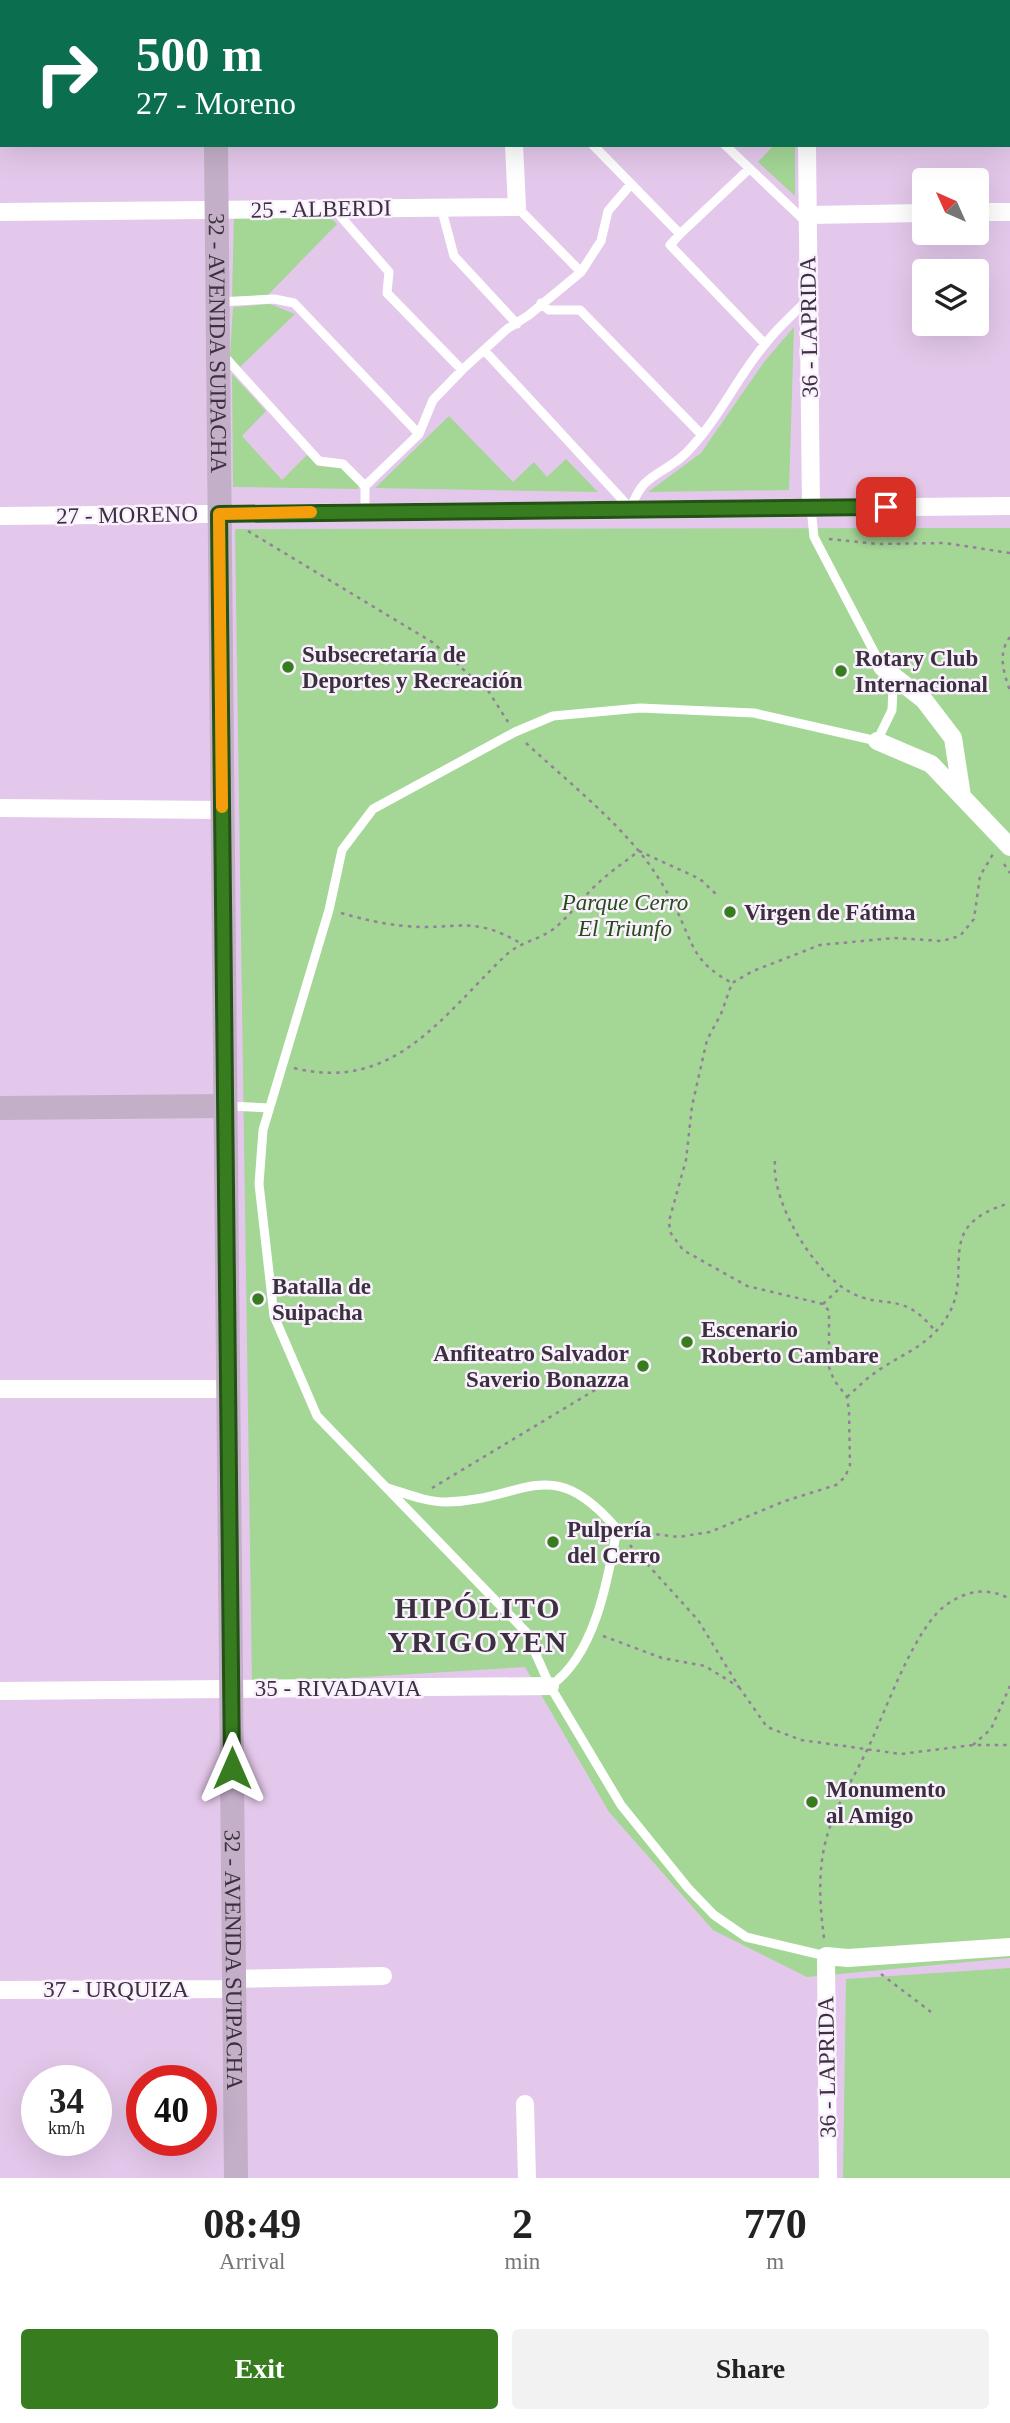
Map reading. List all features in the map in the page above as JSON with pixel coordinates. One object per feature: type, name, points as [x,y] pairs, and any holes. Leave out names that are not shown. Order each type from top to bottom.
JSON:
[{"type":"street","name":"32 - AVENIDA SUIPACHA","points":[[216,147],[236,2178]]},
{"type":"street","points":[[514,147],[516,207]]},
{"type":"street","name":"36 - LAPRIDA","points":[[807,147],[811,508]]},
{"type":"street","name":"25 - ALBERDI","points":[[0,212],[516,207]]},
{"type":"street","points":[[989,212],[1010,212]]},
{"type":"street","points":[[809,219],[912,214]]},
{"type":"street","name":"27 - MORENO","points":[[0,516],[1010,506]]},
{"type":"street","points":[[882,667],[924,699],[953,738],[962,796]]},
{"type":"street","points":[[877,741],[931,764],[1006,843]]},
{"type":"street","points":[[0,808],[222,810]]},
{"type":"street","points":[[0,1108],[225,1106]]},
{"type":"street","points":[[0,1389],[228,1389]]},
{"type":"street","name":"35 - RIVADAVIA","points":[[0,1691],[550,1686]]},
{"type":"street","points":[[826,1956],[848,1958],[1010,1947]]},
{"type":"street","name":"36 - LAPRIDA","points":[[826,1956],[828,2178]]},
{"type":"street","name":"37 - URQUIZA","points":[[0,1990],[233,1984],[383,1976]]},
{"type":"street","points":[[525,2104],[527,2178]]},
{"type":"lane","points":[[595,147],[680,234]]},
{"type":"lane","points":[[726,147],[748,169],[809,219]]},
{"type":"lane","points":[[748,169],[670,245],[765,344]]},
{"type":"lane","points":[[365,486],[419,434],[433,400],[462,370],[581,272],[601,241],[608,211],[631,184]]},
{"type":"lane","points":[[441,207],[454,256],[517,324]]},
{"type":"lane","points":[[516,207],[581,272]]},
{"type":"lane","points":[[334,209],[390,272],[387,293],[462,370]]},
{"type":"lane","points":[[631,509],[636,492],[646,479],[685,454],[732,394],[765,344],[809,298]]},
{"type":"lane","points":[[217,302],[274,299],[294,303],[419,434]]},
{"type":"lane","points":[[541,303],[549,310],[580,310],[700,433]]},
{"type":"lane","points":[[218,349],[319,461],[343,464],[365,486],[365,511]]},
{"type":"lane","points":[[484,350],[631,509]]},
{"type":"lane","points":[[811,508],[814,537],[893,688],[892,710],[877,741],[754,713],[640,708],[554,716],[514,732],[373,809],[342,850],[329,910],[280,1065],[263,1130],[259,1184],[274,1317],[317,1416],[526,1632],[550,1686],[621,1805],[688,1888],[714,1915],[746,1937],[826,1956]]},
{"type":"lane","points":[[225,1106],[269,1108]]},
{"type":"lane","points":[[387,1487],[430,1502],[462,1501],[546,1483],[586,1497],[617,1529],[607,1584],[590,1631],[562,1679],[550,1686]]},
{"type":"path","points":[[219,514],[432,642],[489,692],[514,732],[639,851],[677,910],[687,940],[701,961],[714,973],[732,983]]},
{"type":"path","points":[[814,537],[878,544],[945,543],[1010,553]]},
{"type":"path","points":[[1010,637],[1004,645],[1002,666],[1010,691]]},
{"type":"path","points":[[617,1529],[678,1538],[710,1532],[785,1501],[835,1485],[845,1477],[850,1465],[847,1396],[834,1380],[829,1367],[829,1311],[823,1304],[747,1286],[683,1250],[670,1232],[669,1221],[686,1160],[698,1071],[707,1040],[722,1014],[732,983],[753,971],[820,945],[894,938],[942,941],[960,936],[974,919],[980,876],[1006,843]]},
{"type":"path","points":[[639,851],[700,879],[718,896]]},
{"type":"path","points":[[280,1065],[329,1074],[382,1064],[415,1043],[520,943],[550,932],[609,874],[639,851]]},
{"type":"path","points":[[329,910],[406,926],[467,923],[502,933],[520,943]]},
{"type":"path","points":[[775,1161],[773,1179],[784,1210],[815,1258],[842,1286],[860,1297],[895,1301],[910,1307],[935,1331]]},
{"type":"path","points":[[847,1396],[878,1370],[913,1350],[935,1331],[951,1309],[961,1240],[970,1224],[988,1211],[1010,1203]]},
{"type":"path","points":[[823,1304],[842,1286]]},
{"type":"path","points":[[417,1497],[610,1381]]},
{"type":"path","points":[[617,1529],[639,1558],[698,1620],[738,1687],[767,1727],[783,1735],[901,1754],[973,1745],[1010,1745]]},
{"type":"path","points":[[826,1956],[818,1890],[824,1847],[837,1804],[868,1749],[924,1630],[945,1606],[977,1591],[993,1590],[1010,1599]]},
{"type":"path","points":[[590,1631],[662,1658],[705,1667],[738,1687]]},
{"type":"path","points":[[973,1745],[991,1728],[1010,1686]]},
{"type":"path","points":[[848,1958],[874,1970],[931,2012]]},
{"type":"green space","points":[[772,147],[795,147],[795,196],[758,162]]},
{"type":"green space","points":[[327,214],[337,224],[267,296],[232,297],[234,215]]},
{"type":"green space","points":[[270,304],[295,314],[240,367],[230,356],[233,307]]},
{"type":"green space","points":[[794,327],[789,490],[648,492],[701,453],[764,362]]},
{"type":"green space","points":[[232,374],[266,411],[242,436],[282,480],[307,455],[318,466],[341,468],[359,485],[358,489],[233,487]]},
{"type":"green space","points":[[449,416],[513,482],[534,462],[547,477],[566,459],[598,492],[375,488]]},
{"type":"green space","name":"Parque Cerro El Triunfo","points":[[1010,528],[1010,1958],[807,1977],[713,1930],[609,1812],[525,1667],[252,1684],[235,529]]},
{"type":"green space","points":[[1010,1968],[1010,2178],[843,2178],[846,1979]]},
{"type":"slow traffic","points":[[222,807],[219,514],[311,512]]},
{"type":"place","name":"Subsecretaría de Deportes y Recreación","points":[[288,667]]},
{"type":"place","name":"Rotary Club Internacional","points":[[841,671]]},
{"type":"place","name":"Virgen de Fátima","points":[[730,912]]},
{"type":"place","name":"Batalla de Suipacha","points":[[258,1299]]},
{"type":"place","name":"Escenario Roberto Cambare","points":[[687,1342]]},
{"type":"place","name":"Anfiteatro Salvador Saverio Bonazza","points":[[643,1366]]},
{"type":"place","name":"Pulpería del Cerro","points":[[553,1542]]},
{"type":"place","name":"Monumento al Amigo","points":[[812,1802]]},
{"type":"district","name":"HIPÓLITO YRIGOYEN","points":[[478,1624]]},
{"type":"route","points":[[232,1768],[219,514],[886,507]]}]
